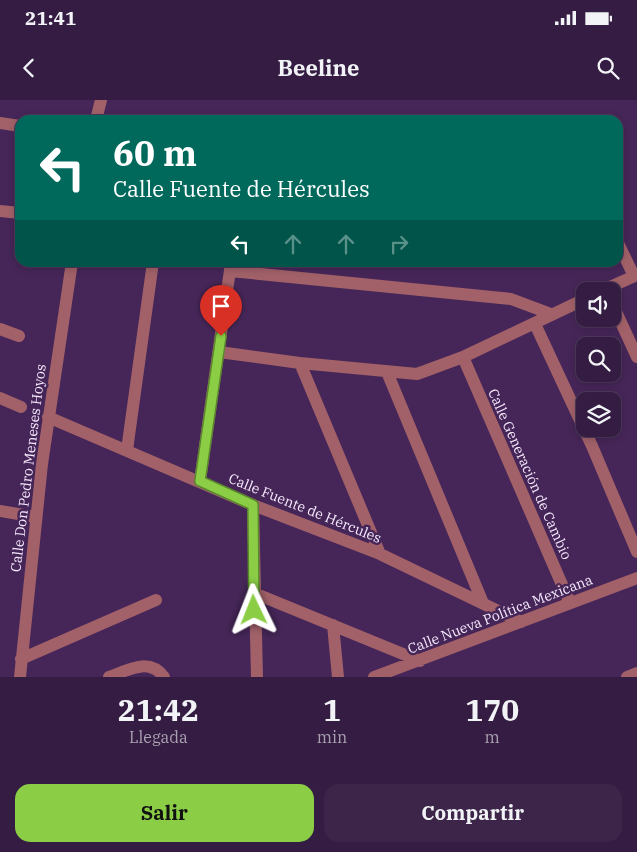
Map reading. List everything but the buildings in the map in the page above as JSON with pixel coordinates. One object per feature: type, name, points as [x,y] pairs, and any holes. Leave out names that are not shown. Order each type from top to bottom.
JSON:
[{"type":"street","points":[[98,115],[102,100]]},
{"type":"street","points":[[0,123],[15,125]]},
{"type":"street","points":[[0,211],[15,213]]},
{"type":"street","points":[[621,282],[636,275],[623,252]]},
{"type":"street","name":"Calle Don Pedro Meneses Hoyos","points":[[20,677],[48,417],[71,267]]},
{"type":"street","points":[[127,450],[152,267]]},
{"type":"street","points":[[200,481],[231,267],[511,299],[551,314]]},
{"type":"street","points":[[219,352],[387,372],[427,372],[535,324],[551,314],[576,303]]},
{"type":"street","points":[[621,323],[637,358]]},
{"type":"street","points":[[535,324],[592,446],[637,552]]},
{"type":"street","points":[[0,329],[19,336]]},
{"type":"street","name":"Calle Generación de Cambio","points":[[463,357],[570,603]]},
{"type":"street","points":[[300,363],[380,554]]},
{"type":"street","points":[[387,372],[483,603]]},
{"type":"street","points":[[0,398],[21,407]]},
{"type":"street","name":"Calle Fuente de Hércules","points":[[48,417],[253,505],[380,554],[521,622]]},
{"type":"street","points":[[253,505],[257,677]]},
{"type":"street","points":[[0,512],[36,517]]},
{"type":"street","name":"Calle Nueva Política Mexicana","points":[[374,677],[637,578]]},
{"type":"street","points":[[254,593],[420,660]]},
{"type":"street","points":[[21,659],[156,600]]},
{"type":"street","points":[[333,625],[338,677]]},
{"type":"street","points":[[109,677],[144,666],[154,667],[164,677]]},
{"type":"street","points":[[628,677],[637,674]]},
{"type":"route","points":[[221,336],[200,481],[253,505],[254,610]]}]
